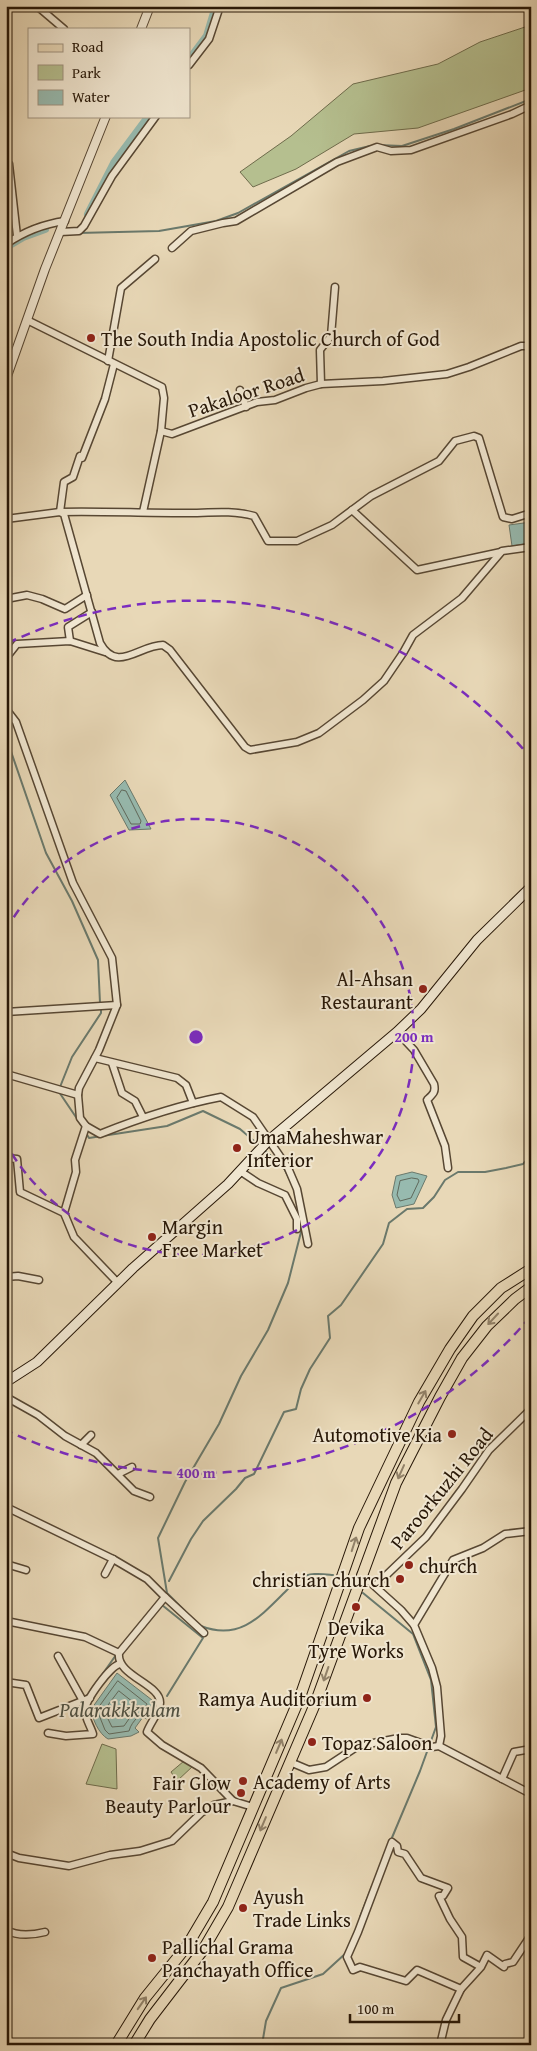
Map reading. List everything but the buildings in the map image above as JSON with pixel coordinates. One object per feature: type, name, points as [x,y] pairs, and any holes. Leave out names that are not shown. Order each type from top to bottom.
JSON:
[{"type":"main road","points":[[6,1382],[37,1362],[118,1283],[240,1171],[268,1141],[397,1032],[421,1009],[477,940],[531,887]]},
{"type":"main road","points":[[116,2045],[145,1998],[187,1946],[201,1924],[220,1886],[307,1681],[359,1528],[419,1402],[450,1349],[473,1316],[501,1288],[531,1269]]},
{"type":"main road","points":[[134,2045],[159,2006],[203,1950],[228,1907],[322,1687],[361,1574],[405,1463],[462,1358],[499,1313],[531,1288]]},
{"type":"street","points":[[37,6],[63,28]]},
{"type":"street","points":[[141,28],[150,6]]},
{"type":"street","points":[[190,64],[209,39],[220,6]]},
{"type":"street","points":[[172,248],[192,231],[223,222],[236,221],[338,162],[377,147],[391,151],[411,150],[512,114],[531,105]]},
{"type":"street","points":[[6,379],[60,232],[105,118]]},
{"type":"street","points":[[60,232],[79,231],[84,226],[112,176],[155,118]]},
{"type":"street","points":[[6,165],[9,164],[17,236]]},
{"type":"street","points":[[6,244],[17,236],[47,223],[65,221]]},
{"type":"street","points":[[60,512],[64,482],[73,477],[105,399],[121,288],[155,259]]},
{"type":"street","points":[[321,384],[320,350],[331,336],[335,287]]},
{"type":"street","name":"Pakaloor Road","points":[[27,320],[162,387],[164,398],[161,431],[172,434],[246,406],[275,400],[321,384],[400,380],[447,374],[521,346],[531,346]]},
{"type":"street","points":[[240,390],[246,406]]},
{"type":"street","points":[[144,512],[161,431]]},
{"type":"street","points":[[6,519],[60,512],[240,512],[254,516],[268,541],[297,541],[332,525],[371,496],[439,461],[455,441],[474,436],[479,438],[484,450],[503,517],[512,519],[531,514]]},
{"type":"street","points":[[352,510],[417,570],[502,551],[531,547]]},
{"type":"street","points":[[60,512],[64,514],[100,643],[105,652]]},
{"type":"street","points":[[6,658],[17,644],[70,641],[121,658],[163,644],[170,650],[245,747],[250,750],[297,742],[319,733],[384,681],[413,635],[462,598],[502,551]]},
{"type":"street","points":[[6,599],[26,595],[42,599],[65,609],[87,595]]},
{"type":"street","points":[[70,641],[68,627],[92,612]]},
{"type":"street","points":[[6,709],[16,722],[23,740],[73,883],[112,958],[117,1005],[95,1058],[79,1088],[80,1118],[86,1126],[100,1134],[144,1117],[221,1097],[253,1116],[268,1141],[288,1168],[297,1189],[308,1244]]},
{"type":"street","points":[[6,1012],[117,1005]]},
{"type":"street","points":[[397,1032],[414,1050],[434,1084],[434,1093],[427,1100],[444,1146],[448,1168]]},
{"type":"street","points":[[95,1058],[177,1078],[186,1085],[193,1103]]},
{"type":"street","points":[[112,1063],[122,1093],[135,1101],[144,1117]]},
{"type":"street","points":[[6,1074],[78,1095]]},
{"type":"street","points":[[86,1126],[75,1160],[76,1172],[64,1214],[74,1237],[118,1283]]},
{"type":"street","points":[[6,1158],[17,1159],[20,1192],[64,1214]]},
{"type":"street","points":[[240,1171],[258,1183],[285,1195],[295,1214],[297,1229]]},
{"type":"street","points":[[6,1277],[18,1276],[39,1280]]},
{"type":"street","points":[[6,1397],[38,1415],[65,1436],[96,1453],[134,1490],[150,1497]]},
{"type":"street","name":"Paroorkuzhi Road","points":[[375,1586],[426,1537],[489,1450],[531,1409]]},
{"type":"street","points":[[81,1445],[91,1434]]},
{"type":"street","points":[[118,1474],[132,1466]]},
{"type":"street","points":[[6,1516],[7,1508],[113,1558],[147,1579],[204,1633]]},
{"type":"street","points":[[414,1625],[453,1560],[483,1548],[505,1534],[531,1531]]},
{"type":"street","points":[[105,1574],[113,1558]]},
{"type":"street","points":[[6,1564],[26,1570]]},
{"type":"street","points":[[361,1574],[401,1610],[414,1625],[432,1668],[437,1688],[441,1736],[435,1746]]},
{"type":"street","points":[[117,1652],[165,1597]]},
{"type":"street","points":[[6,1620],[85,1638],[117,1652]]},
{"type":"street","points":[[117,1652],[120,1664],[159,1697],[160,1706],[152,1719],[148,1733],[162,1745],[201,1768],[232,1801]]},
{"type":"street","points":[[48,1733],[66,1736],[89,1731],[85,1711],[86,1699],[58,1656]]},
{"type":"street","points":[[6,1682],[26,1685],[39,1718],[86,1699],[113,1667],[120,1664]]},
{"type":"street","points":[[290,1762],[309,1770],[326,1767],[358,1746],[407,1738],[435,1746],[529,1791]]},
{"type":"street","points":[[502,1779],[514,1752],[531,1749]]},
{"type":"street","points":[[6,1853],[19,1858],[69,1866],[110,1855],[140,1851],[172,1842],[201,1813],[214,1805],[232,1801],[253,1807]]},
{"type":"street","points":[[461,1989],[417,1970],[406,1981],[360,1967],[353,1970],[347,1956],[392,1842],[397,1846],[398,1852],[405,1854],[421,1878],[448,1888],[443,1896],[439,1896],[450,1919],[462,1937],[463,1957],[481,1967]]},
{"type":"street","points":[[6,1930],[33,1935],[45,1932]]},
{"type":"street","points":[[440,2045],[446,2020],[461,1989],[481,1967],[487,1955],[504,1967],[505,1964],[513,1962],[531,1936]]},
{"type":"green space","points":[[531,25],[531,88],[418,128],[354,134],[296,169],[253,187],[240,172],[291,136],[353,84],[438,64],[480,42]]},
{"type":"green space","points":[[102,1744],[116,1749],[117,1789],[86,1784]]},
{"type":"green space","points":[[184,1761],[193,1766],[177,1781],[171,1772]]},
{"type":"water","points":[[531,522],[531,543],[512,546],[509,525]]},
{"type":"water","points":[[125,780],[151,829],[129,830],[110,795]]},
{"type":"water","points":[[412,1172],[427,1176],[414,1204],[396,1208],[392,1195],[396,1176]]},
{"type":"water","name":"Palarakkkulam","points":[[117,1673],[154,1703],[147,1719],[143,1717],[135,1728],[139,1732],[131,1736],[108,1739],[96,1725],[92,1708]]},
{"type":"waterway","points":[[190,59],[207,36],[216,6]]},
{"type":"waterway","points":[[377,145],[402,146],[454,129],[531,99]]},
{"type":"waterway","points":[[88,214],[114,163],[148,118]]},
{"type":"waterway","points":[[78,233],[159,231],[216,221],[238,213],[349,151],[370,146]]},
{"type":"waterway","points":[[6,247],[23,237],[45,229]]},
{"type":"waterway","points":[[6,737],[46,853],[72,901],[98,960],[100,1003]]},
{"type":"waterway","points":[[60,1087],[72,1057],[101,1013],[101,1008]]},
{"type":"waterway","points":[[59,1092],[84,1129]]},
{"type":"waterway","points":[[86,1133],[89,1138],[167,1126],[203,1111],[240,1129],[254,1141]]},
{"type":"waterway","points":[[264,1150],[283,1166],[291,1182]]},
{"type":"waterway","points":[[169,1581],[191,1539],[203,1521],[245,1478],[254,1474],[284,1412],[296,1409],[301,1389],[310,1369],[330,1338],[328,1316],[341,1305],[383,1244],[389,1223],[407,1209],[423,1208],[434,1197],[445,1180],[458,1172],[485,1172],[523,1164],[531,1154]]},
{"type":"waterway","points":[[185,1611],[167,1593],[158,1538],[185,1482],[219,1424],[241,1376],[268,1330],[288,1283],[301,1232],[300,1220]]},
{"type":"waterway","points":[[201,1626],[227,1631],[238,1628],[248,1624],[267,1610],[299,1579],[312,1574],[333,1575]]},
{"type":"waterway","points":[[363,1593],[413,1634],[431,1680],[436,1727],[391,1840]]},
{"type":"waterway","points":[[162,1605],[203,1638],[167,1696]]},
{"type":"waterway","points":[[99,1679],[116,1655]]},
{"type":"waterway","points":[[360,1917],[372,1886]]},
{"type":"waterway","points":[[262,2045],[266,2021],[281,1988],[323,1974],[346,1953]]},
{"type":"place","name":"The South India Apostolic Church of God","points":[[91,338]]},
{"type":"place","name":"Al-Ahsan Restaurant","points":[[423,989]]},
{"type":"place","name":"UmaMaheshwar Interior","points":[[237,1148]]},
{"type":"place","name":"Margin Free Market","points":[[152,1237]]},
{"type":"place","name":"Automotive Kia","points":[[452,1434]]},
{"type":"place","name":"church","points":[[409,1565]]},
{"type":"place","name":"christian church","points":[[400,1579]]},
{"type":"place","name":"Devika Tyre Works","points":[[356,1607]]},
{"type":"place","name":"Ramya Auditorium","points":[[367,1698]]},
{"type":"place","name":"Topaz Saloon","points":[[312,1742]]},
{"type":"place","name":"Academy of Arts","points":[[243,1781]]},
{"type":"place","name":"Fair Glow Beauty Parlour","points":[[241,1793]]},
{"type":"place","name":"Ayush Trade Links","points":[[243,1908]]},
{"type":"place","name":"Pallichal Grama Panchayath Office","points":[[152,1958]]}]
